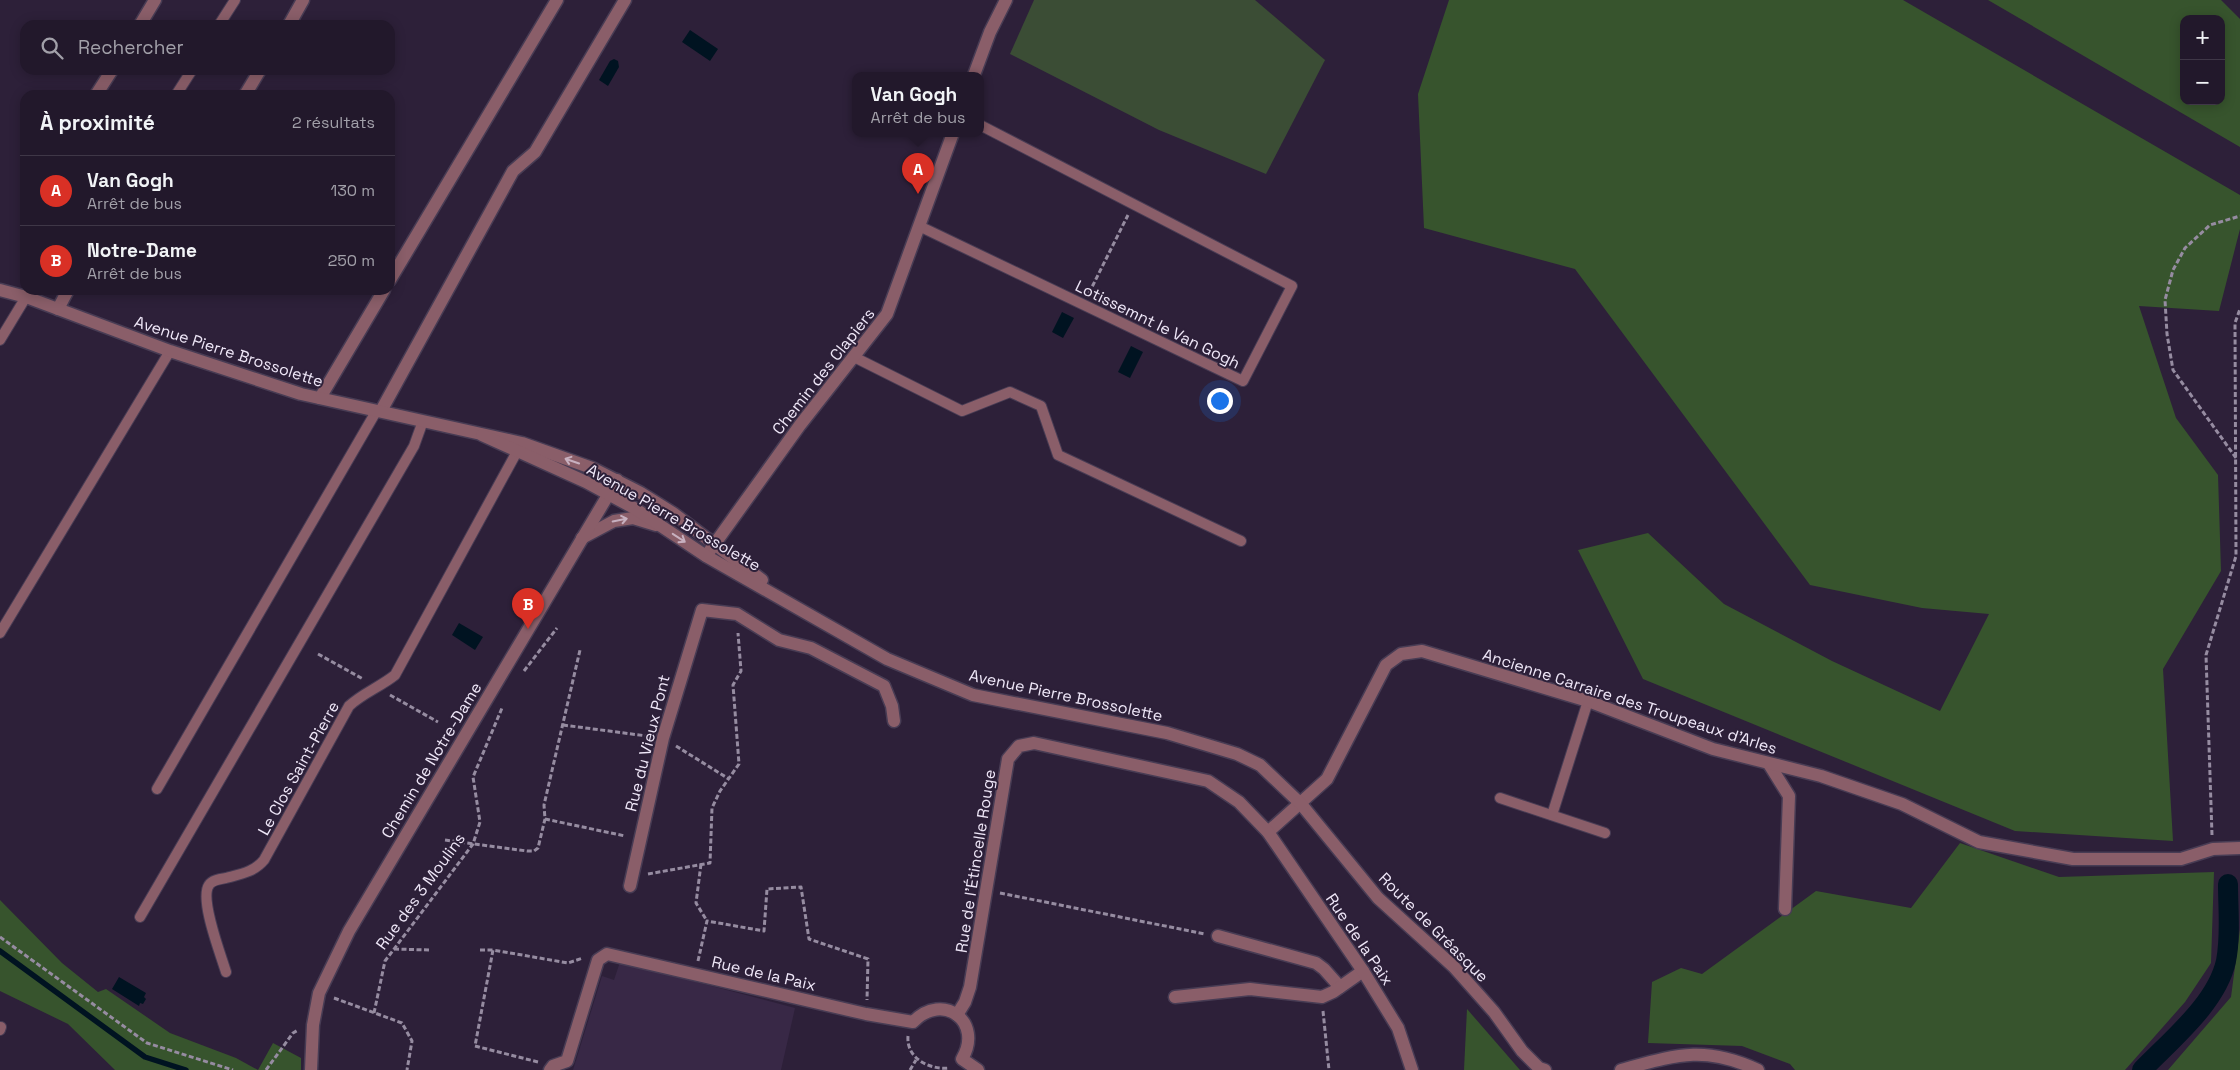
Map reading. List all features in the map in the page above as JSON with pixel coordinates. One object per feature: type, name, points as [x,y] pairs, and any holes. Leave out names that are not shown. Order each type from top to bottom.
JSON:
[{"type":"street","points":[[143,20],[155,0]]},
{"type":"street","points":[[292,20],[303,0]]},
{"type":"street","points":[[395,272],[557,0]]},
{"type":"street","points":[[379,410],[513,172],[535,152],[625,0]]},
{"type":"street","points":[[975,72],[990,32],[1006,0]]},
{"type":"street","points":[[99,90],[109,75]]},
{"type":"street","points":[[248,90],[257,75]]},
{"type":"street","name":"Chemin des Clapiers","points":[[706,556],[800,425],[887,314],[952,137]]},
{"type":"street","name":"Avenue Pierre Brossolette","points":[[0,290],[58,309],[170,351],[301,394],[379,410],[482,435],[592,468],[617,480],[673,513],[716,543],[794,604]]},
{"type":"street","points":[[58,309],[65,295]]},
{"type":"street","points":[[320,398],[381,295]]},
{"type":"street","name":"Avenue Pierre Brossolette","points":[[520,447],[634,508],[706,556],[794,604],[888,659],[973,695],[1167,734],[1237,754],[1260,765],[1301,804]]},
{"type":"street","name":"Chemin de Notre-Dame","points":[[311,1065],[313,1026],[319,993],[349,931],[617,480]]},
{"type":"street","points":[[582,538],[614,521],[633,518],[662,526]]},
{"type":"street","name":"Rue du Vieux Pont","points":[[631,881],[663,738],[702,610],[737,614]]},
{"type":"street","points":[[737,614],[779,640],[810,648],[884,686],[892,706],[894,721]]},
{"type":"street","name":"Ancienne Carraire des Troupeaux d'Arles","points":[[1268,832],[1301,804],[1327,778],[1386,665],[1401,654],[1422,651],[1588,701],[1713,749],[1821,776],[1902,804],[1979,842],[2073,859],[2181,859],[2213,849],[2240,848]]},
{"type":"street","name":"Rue de l'Étincelle Rouge","points":[[957,1015],[965,1002],[970,987],[1008,759],[1019,746],[1034,743],[1208,781],[1239,802],[1268,832]]},
{"type":"street","points":[[1769,764],[1789,796],[1786,909]]},
{"type":"street","name":"Route de Gréasque","points":[[1301,804],[1378,898],[1454,967],[1494,1012],[1522,1051],[1539,1068],[1545,1070]]},
{"type":"street","name":"Rue de la Paix","points":[[1268,832],[1363,971],[1398,1028],[1412,1070]]},
{"type":"street","points":[[1218,936],[1316,963],[1324,968],[1340,987]]},
{"type":"street","name":"Rue de la Paix","points":[[552,1068],[567,1061],[598,960],[607,954],[866,1014],[913,1022]]},
{"type":"street","points":[[1175,997],[1250,989],[1322,997],[1363,971]]},
{"type":"street","points":[[913,1022],[929,1010],[939,1008],[957,1015],[964,1022],[970,1041],[962,1059],[978,1070]]},
{"type":"street","points":[[1621,1070],[1667,1057],[1702,1053],[1734,1059],[1758,1070]]},
{"type":"lane","points":[[222,20],[235,0]]},
{"type":"lane","points":[[179,90],[189,75]]},
{"type":"lane","name":"Lotissemnt le Van Gogh","points":[[919,226],[1243,381],[1292,286],[984,127]]},
{"type":"lane","points":[[0,340],[26,298]]},
{"type":"lane","points":[[0,633],[170,351]]},
{"type":"lane","points":[[854,357],[962,411],[1010,392],[1041,406],[1058,456],[1241,541]]},
{"type":"lane","points":[[157,789],[379,410]]},
{"type":"lane","points":[[140,917],[414,446],[423,421]]},
{"type":"lane","name":"Le Clos Saint-Pierre","points":[[226,972],[205,898],[208,886],[213,881],[249,872],[257,868],[264,860],[349,706],[358,698],[381,686],[395,675],[520,447]]},
{"type":"lane","points":[[1552,815],[1588,701]]},
{"type":"lane","points":[[1500,798],[1605,833]]},
{"type":"path","points":[[1083,304],[1134,204]]},
{"type":"path","points":[[2236,458],[2174,370],[2167,334],[2165,300],[2173,270],[2185,248],[2210,224],[2240,216]]},
{"type":"path","points":[[2213,849],[2206,655],[2236,556],[2235,323],[2240,309]]},
{"type":"path","points":[[631,881],[710,863],[712,808],[729,778],[740,764],[732,686],[741,671],[737,614]]},
{"type":"path","points":[[521,674],[557,628]]},
{"type":"path","points":[[445,840],[534,852],[538,848],[545,819],[544,805],[580,650]]},
{"type":"path","name":"Rue des 3 Moulins","points":[[374,1013],[385,961],[473,844],[480,822],[473,777],[502,707]]},
{"type":"path","points":[[563,725],[663,738],[729,778]]},
{"type":"path","points":[[545,819],[640,839]]},
{"type":"path","points":[[696,974],[707,921],[696,903],[701,864]]},
{"type":"path","points":[[707,921],[764,931],[767,889],[801,887],[809,939],[868,959],[866,1014]]},
{"type":"path","points":[[986,890],[1218,936]]},
{"type":"path","points":[[0,937],[147,1043],[233,1070]]},
{"type":"path","points":[[394,949],[429,950]]},
{"type":"path","points":[[480,950],[493,950],[568,963],[586,956]]},
{"type":"path","points":[[493,950],[475,1046],[552,1068]]},
{"type":"path","points":[[319,993],[402,1023],[412,1041],[408,1070]]},
{"type":"path","points":[[1322,997],[1329,1070]]},
{"type":"path","points":[[913,1022],[909,1031],[908,1042],[910,1051],[916,1060],[924,1066],[944,1069],[954,1066],[962,1059]]},
{"type":"path","points":[[266,1070],[293,1032],[304,1026],[313,1026]]},
{"type":"path","points":[[910,1070],[916,1060]]},
{"type":"shaded area","points":[[620,962],[795,1008],[781,1070],[573,1070],[602,976],[614,980]]},
{"type":"green space","points":[[1034,0],[1255,0],[1325,60],[1266,174],[1159,130],[1010,54]]},
{"type":"green space","points":[[1449,0],[1903,0],[2240,195],[2240,229],[2219,311],[2139,306],[2176,418],[2218,475],[2221,571],[2163,669],[2173,841],[2015,831],[1643,679],[1578,550],[1648,533],[1724,604],[1832,661],[1940,711],[1989,614],[1922,608],[1810,585],[1575,269],[1424,228],[1418,94]]},
{"type":"green space","points":[[1988,0],[2221,0],[2240,19],[2240,147]]},
{"type":"green space","points":[[1960,843],[2059,877],[2214,872],[2211,963],[2185,1002],[2125,1070],[1795,1070],[1790,1064],[1742,1046],[1648,1043],[1652,982],[1681,968],[1702,974],[1816,891],[1911,908]]},
{"type":"green space","points":[[0,900],[62,963],[98,992],[106,989],[170,1033],[236,1058],[258,1070],[115,1070],[68,1024],[0,991]]},
{"type":"green space","points":[[2240,929],[2240,1070],[2168,1070],[2231,997]]},
{"type":"green space","points":[[1467,1009],[1520,1070],[1464,1070]]},
{"type":"green space","points":[[273,1043],[301,1058],[301,1070],[258,1070]]},
{"type":"water","points":[[690,30],[718,49],[710,61],[682,42]]},
{"type":"water","points":[[614,59],[618,61],[619,67],[608,86],[599,80],[610,61]]},
{"type":"water","points":[[1062,312],[1074,318],[1063,338],[1052,332]]},
{"type":"water","points":[[1131,346],[1143,352],[1130,378],[1118,372]]},
{"type":"water","points":[[459,623],[483,637],[475,650],[452,635]]},
{"type":"water","points":[[119,977],[146,993],[144,997],[146,999],[143,1004],[140,1003],[139,1006],[112,989]]},
{"type":"waterway","points":[[2142,1070],[2192,1020],[2213,992],[2221,977],[2226,961],[2228,942],[2228,884]]},
{"type":"waterway","points":[[0,951],[145,1057],[186,1070]]},
{"type":"place","name":"Van Gogh","points":[[918,194]]},
{"type":"place","name":"Notre-Dame","points":[[528,629]]}]
